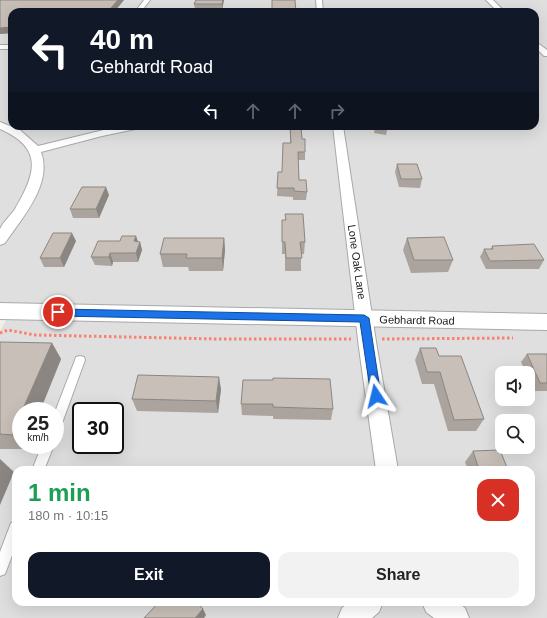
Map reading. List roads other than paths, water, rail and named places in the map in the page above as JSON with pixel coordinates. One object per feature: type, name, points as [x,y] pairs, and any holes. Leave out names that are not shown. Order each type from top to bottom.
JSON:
[{"type":"street","points":[[489,0],[498,8]]},
{"type":"street","points":[[539,47],[547,55]]},
{"type":"street","points":[[0,240],[32,191],[36,182],[38,165],[35,150],[17,134],[9,130]]},
{"type":"street","points":[[35,150],[115,130]]},
{"type":"street","name":"Lone Oak Lane","points":[[339,130],[365,328],[386,466]]},
{"type":"street","name":"Gebhardt Road","points":[[0,311],[365,328],[547,322]]},
{"type":"street","points":[[352,618],[366,606]]},
{"type":"street","points":[[441,606],[455,618]]},
{"type":"lane","points":[[64,402],[80,360]]},
{"type":"lane","points":[[40,466],[44,454]]},
{"type":"lane","points":[[0,570],[12,538]]}]
